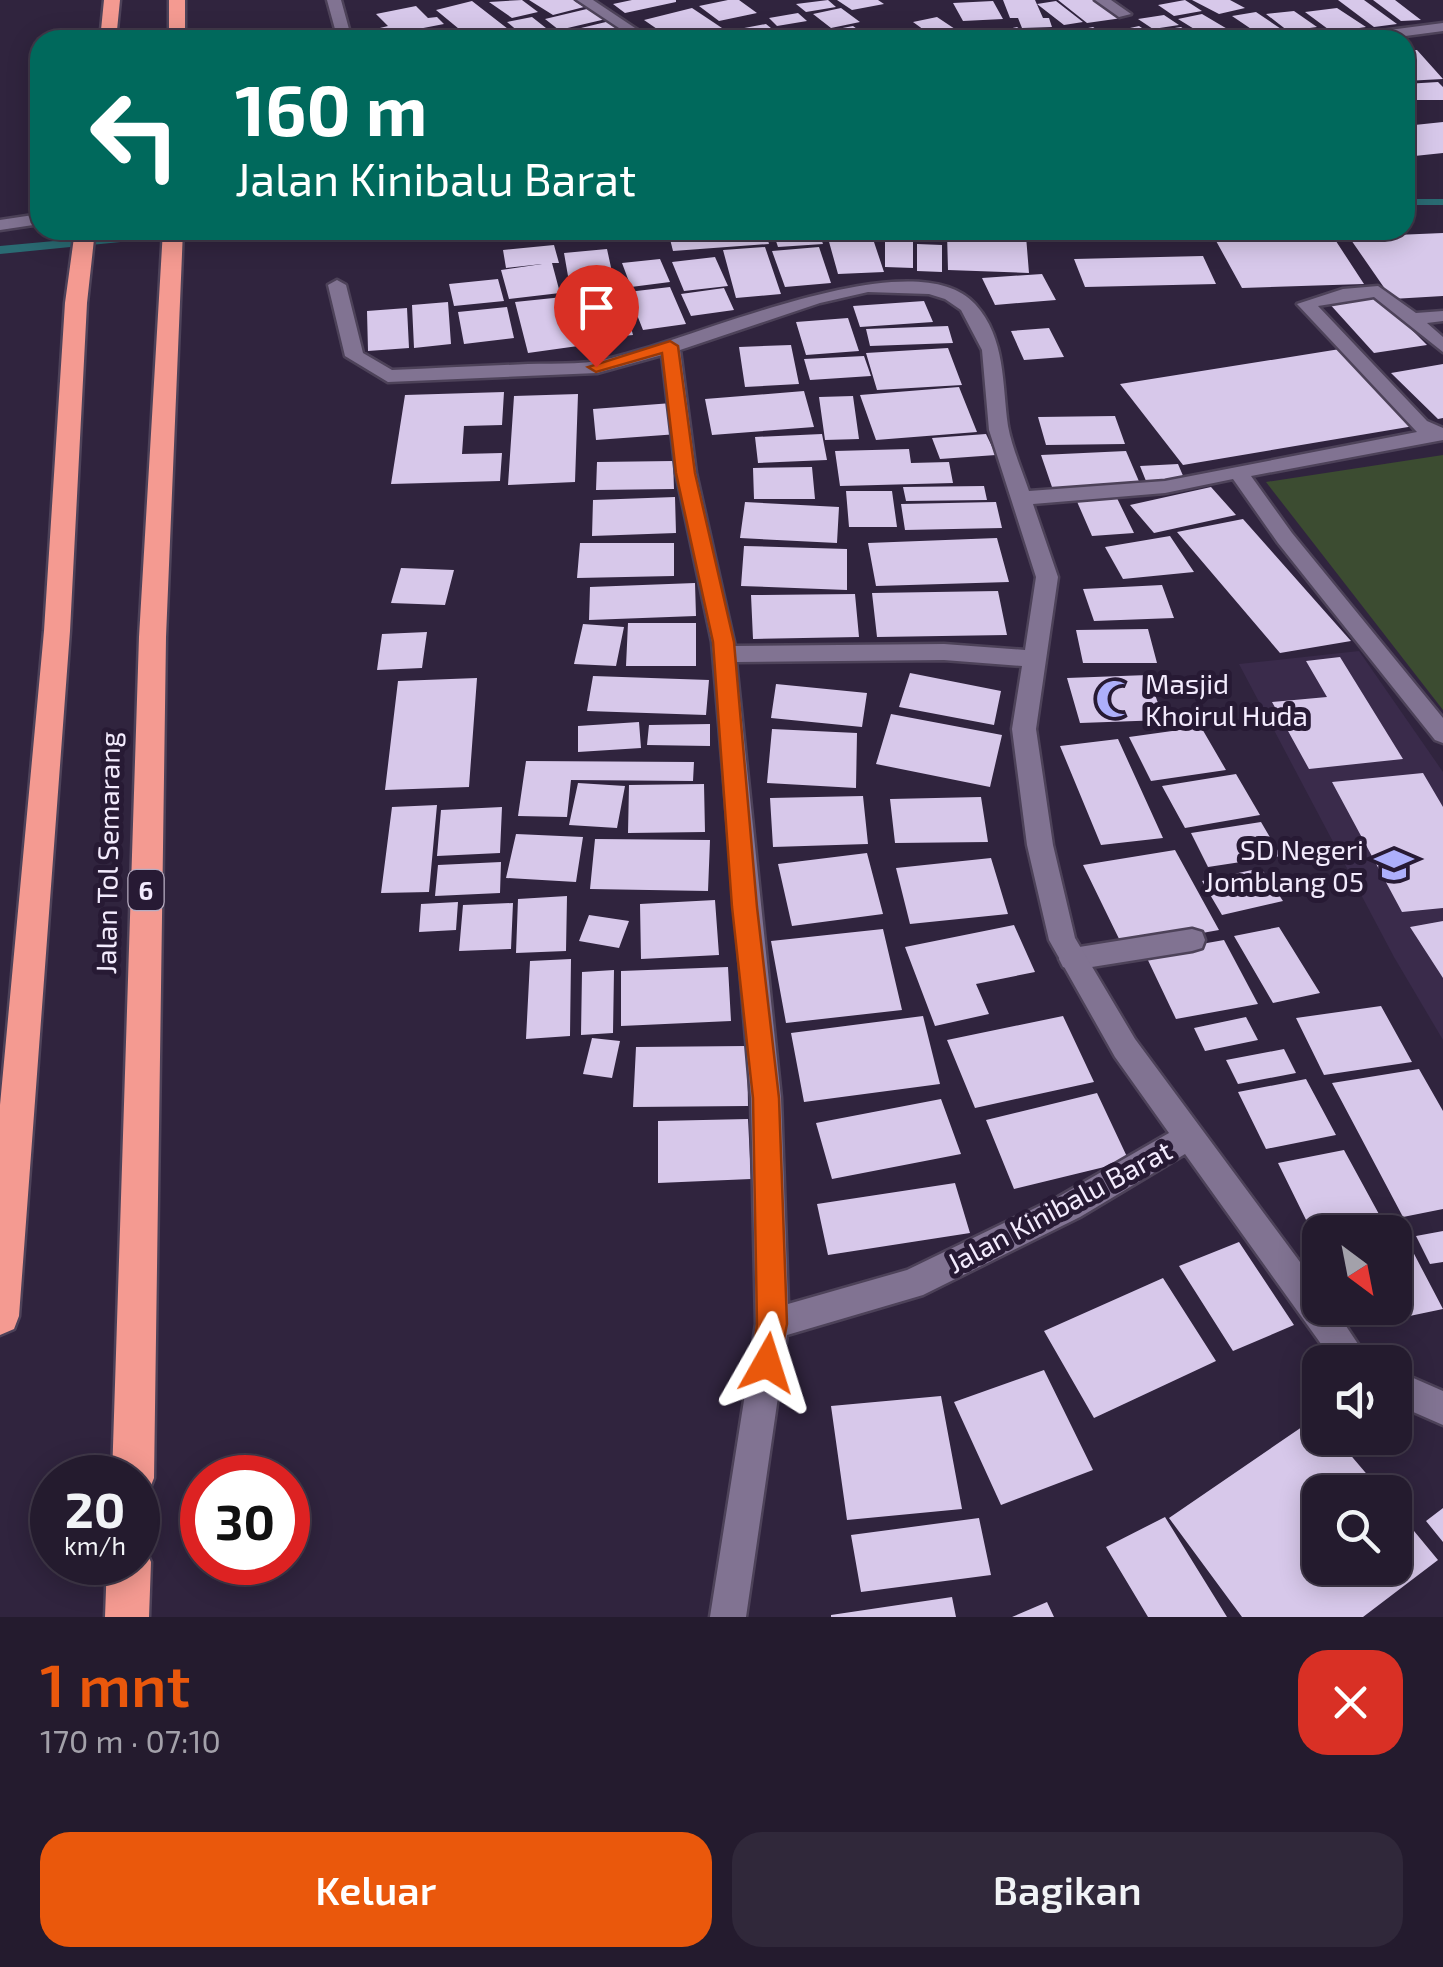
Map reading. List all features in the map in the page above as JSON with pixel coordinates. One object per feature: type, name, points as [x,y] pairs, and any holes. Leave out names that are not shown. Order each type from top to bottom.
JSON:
[{"type":"highway","points":[[109,30],[112,0]]},
{"type":"highway","points":[[177,0],[177,30]]},
{"type":"highway","points":[[0,1316],[57,631],[76,303],[84,240]]},
{"type":"highway","name":"Jalan Tol Semarang","points":[[134,1455],[140,1326],[148,722],[172,240]]},
{"type":"highway","points":[[127,1617],[128,1585]]},
{"type":"street","points":[[334,0],[342,30]]},
{"type":"street","points":[[584,0],[630,30]]},
{"type":"street","points":[[1102,0],[1124,14]]},
{"type":"street","points":[[1415,31],[1443,28]]},
{"type":"street","points":[[0,225],[30,221]]},
{"type":"street","name":"Jalan Kinibalu Barat","points":[[338,286],[354,356],[388,376],[596,367],[726,331],[815,299],[868,287],[930,289],[951,295],[968,307],[991,350],[999,430],[1047,577],[1024,729],[1040,844],[1062,940],[1125,1048],[1190,1136],[1069,1207],[912,1284],[772,1324]]},
{"type":"street","points":[[1439,435],[1420,425],[1306,304],[1343,294],[1378,292],[1443,347]]},
{"type":"street","points":[[1412,319],[1443,316]]},
{"type":"street","points":[[670,346],[686,473],[724,654],[743,890],[766,1098],[772,1324],[728,1617]]},
{"type":"street","points":[[1024,498],[1165,487],[1392,440],[1439,435]]},
{"type":"street","points":[[1238,472],[1285,538],[1443,734]]},
{"type":"street","points":[[724,654],[944,652],[1035,659]]},
{"type":"street","points":[[1073,959],[1192,940]]},
{"type":"street","points":[[1190,1136],[1342,1345]]},
{"type":"street","points":[[1412,1395],[1443,1408]]},
{"type":"shaded area","name":"SD Negeri Jomblang 05","points":[[1359,651],[1443,772],[1443,1040],[1394,957],[1239,664]]},
{"type":"green space","points":[[1443,455],[1443,710],[1266,482]]},
{"type":"building","points":[[522,0],[538,12],[512,18],[489,2]]},
{"type":"building","points":[[529,0],[573,0],[584,7],[553,15]]},
{"type":"building","points":[[632,0],[676,2],[625,13],[613,4]]},
{"type":"building","points":[[739,0],[757,13],[719,21],[699,6]]},
{"type":"building","points":[[828,0],[836,7],[806,12],[796,4]]},
{"type":"building","points":[[837,0],[878,0],[884,4],[852,10]]},
{"type":"building","points":[[1003,0],[1035,0],[1052,27],[1022,28],[1018,18],[1010,18]]},
{"type":"building","points":[[1058,0],[1099,0],[1122,18],[1087,23]]},
{"type":"building","points":[[1185,0],[1202,11],[1174,16],[1158,5]]},
{"type":"building","points":[[1192,0],[1230,0],[1245,8],[1219,14]]},
{"type":"building","points":[[1338,0],[1364,0],[1397,24],[1374,27]]},
{"type":"building","points":[[1373,0],[1395,0],[1421,20],[1401,21]]},
{"type":"building","points":[[472,1],[508,29],[460,30],[436,10]]},
{"type":"building","points":[[993,1],[1003,19],[963,21],[953,3]]},
{"type":"building","points":[[1056,1],[1083,22],[1064,25],[1037,4]]},
{"type":"building","points":[[416,6],[428,18],[437,17],[444,24],[382,30],[388,26],[376,14]]},
{"type":"building","points":[[591,8],[606,19],[559,30],[545,19]]},
{"type":"building","points":[[692,8],[725,30],[658,30],[644,20]]},
{"type":"building","points":[[841,8],[860,22],[831,28],[813,14]]},
{"type":"building","points":[[1337,8],[1366,27],[1329,30],[1305,12]]},
{"type":"building","points":[[1294,11],[1317,27],[1287,30],[1266,14]]},
{"type":"building","points":[[1256,12],[1283,30],[1253,30],[1232,16]]},
{"type":"building","points":[[798,13],[807,21],[777,26],[769,18]]},
{"type":"building","points":[[1202,14],[1229,30],[1196,30],[1178,19]]},
{"type":"building","points":[[1164,15],[1179,25],[1153,29],[1138,19]]},
{"type":"building","points":[[532,17],[548,30],[516,30],[507,22]]},
{"type":"building","points":[[937,17],[955,29],[924,30],[913,22]]},
{"type":"building","points":[[610,21],[623,30],[584,30],[581,28]]},
{"type":"building","points":[[766,24],[773,30],[740,30]]},
{"type":"building","points":[[1415,50],[1417,50],[1443,79],[1415,80]]},
{"type":"building","points":[[1438,82],[1443,87],[1443,100],[1415,100],[1415,83]]},
{"type":"building","points":[[1443,122],[1443,153],[1415,156],[1415,125]]},
{"type":"building","points":[[1443,233],[1443,296],[1392,299],[1351,240],[1415,240],[1415,234]]},
{"type":"building","points":[[670,240],[768,240],[769,244],[673,251]]},
{"type":"building","points":[[776,240],[822,240],[823,244],[778,247]]},
{"type":"building","points":[[829,240],[873,240],[884,272],[838,274]]},
{"type":"building","points":[[885,240],[913,240],[913,268],[885,267]]},
{"type":"building","points":[[947,240],[1026,240],[1029,273],[948,270]]},
{"type":"building","points":[[1216,240],[1335,240],[1364,284],[1242,288]]},
{"type":"building","points":[[917,244],[942,245],[942,272],[917,271]]},
{"type":"building","points":[[554,245],[559,263],[552,263],[560,293],[509,299],[501,270],[542,264],[506,268],[503,250]]},
{"type":"building","points":[[765,247],[781,294],[736,298],[723,250]]},
{"type":"building","points":[[819,247],[831,283],[785,287],[772,251]]},
{"type":"building","points":[[607,249],[612,272],[568,276],[564,253]]},
{"type":"building","points":[[1203,256],[1216,284],[1085,287],[1074,259]]},
{"type":"building","points":[[715,257],[728,286],[684,291],[672,262]]},
{"type":"building","points":[[660,259],[670,282],[631,287],[622,263]]},
{"type":"building","points":[[1042,274],[1056,300],[995,305],[982,278]]},
{"type":"building","points":[[620,276],[625,299],[586,302],[582,279]]},
{"type":"building","points":[[498,279],[504,301],[454,306],[449,284]]},
{"type":"building","points":[[670,287],[686,324],[643,330],[628,292]]},
{"type":"building","points":[[724,288],[734,310],[691,316],[681,294]]},
{"type":"building","points":[[1377,295],[1427,345],[1374,353],[1327,301]]},
{"type":"building","points":[[563,297],[578,346],[528,353],[515,302]]},
{"type":"building","points":[[924,301],[933,322],[860,327],[853,306]]},
{"type":"building","points":[[448,302],[451,344],[414,348],[412,305]]},
{"type":"building","points":[[624,302],[633,335],[590,339],[582,306]]},
{"type":"building","points":[[507,307],[514,338],[464,344],[458,312]]},
{"type":"building","points":[[407,308],[409,348],[368,351],[367,311]]},
{"type":"building","points":[[848,318],[859,351],[806,355],[796,322]]},
{"type":"building","points":[[948,326],[953,343],[870,346],[866,329]]},
{"type":"building","points":[[1049,328],[1064,357],[1024,360],[1011,331]]},
{"type":"building","points":[[791,345],[799,384],[745,387],[739,347]]},
{"type":"building","points":[[948,348],[962,385],[877,390],[866,353]]},
{"type":"building","points":[[1340,349],[1414,426],[1183,465],[1120,384]]},
{"type":"building","points":[[864,356],[871,376],[810,380],[804,359]]},
{"type":"building","points":[[1443,364],[1443,418],[1438,419],[1391,373]]},
{"type":"building","points":[[959,387],[977,432],[876,440],[860,395]]},
{"type":"building","points":[[804,391],[814,427],[712,435],[705,399]]},
{"type":"building","points":[[504,392],[502,425],[464,426],[462,454],[502,453],[500,481],[391,484],[405,395]]},
{"type":"building","points":[[578,394],[575,482],[508,485],[514,396]]},
{"type":"building","points":[[853,396],[859,439],[825,440],[819,397]]},
{"type":"building","points":[[672,403],[678,434],[596,440],[593,409]]},
{"type":"building","points":[[1115,416],[1125,444],[1046,445],[1038,417]]},
{"type":"building","points":[[822,434],[827,460],[758,463],[755,437]]},
{"type":"building","points":[[986,434],[996,455],[940,459],[932,438]]},
{"type":"building","points":[[909,449],[911,463],[949,462],[953,483],[840,486],[835,451]]},
{"type":"building","points":[[1126,451],[1141,486],[1053,490],[1041,455]]},
{"type":"building","points":[[673,461],[674,489],[596,490],[597,462]]},
{"type":"building","points":[[1178,464],[1184,478],[1146,481],[1140,466]]},
{"type":"building","points":[[812,467],[815,499],[754,499],[753,468]]},
{"type":"building","points":[[984,486],[987,500],[906,501],[903,487]]},
{"type":"building","points":[[1211,487],[1236,515],[1154,533],[1130,505]]},
{"type":"building","points":[[846,491],[892,491],[897,527],[849,527]]},
{"type":"building","points":[[1115,494],[1134,533],[1092,536],[1075,497]]},
{"type":"building","points":[[675,497],[676,533],[592,536],[593,500]]},
{"type":"building","points":[[745,502],[839,507],[837,543],[740,538]]},
{"type":"building","points":[[996,502],[1002,528],[905,530],[901,504]]},
{"type":"building","points":[[1243,519],[1351,641],[1280,653],[1177,532]]},
{"type":"building","points":[[1170,536],[1194,572],[1123,579],[1105,547]]},
{"type":"building","points":[[997,538],[1009,582],[876,586],[868,543]]},
{"type":"building","points":[[580,543],[674,543],[674,576],[577,578]]},
{"type":"building","points":[[744,546],[847,549],[847,590],[741,586]]},
{"type":"building","points":[[401,568],[454,570],[445,605],[391,603]]},
{"type":"building","points":[[695,583],[696,616],[589,620],[590,587]]},
{"type":"building","points":[[1162,585],[1174,618],[1094,621],[1083,589]]},
{"type":"building","points":[[998,591],[1007,635],[877,637],[872,593]]},
{"type":"building","points":[[855,594],[859,637],[753,639],[751,595]]},
{"type":"building","points":[[628,623],[696,623],[696,666],[626,666]]},
{"type":"building","points":[[583,624],[624,627],[616,666],[574,664]]},
{"type":"building","points":[[1148,629],[1157,663],[1083,663],[1076,630]]},
{"type":"building","points":[[427,632],[422,668],[377,670],[382,634]]},
{"type":"building","points":[[1340,657],[1403,759],[1309,769],[1272,702],[1327,697],[1306,661]]},
{"type":"building","points":[[910,673],[1001,691],[994,725],[899,707]]},
{"type":"building","name":"Masjid Khoirul Huda","points":[[1148,675],[1164,720],[1080,723],[1067,678]]},
{"type":"building","points":[[593,676],[709,680],[706,715],[587,711]]},
{"type":"building","points":[[477,678],[469,787],[385,790],[398,681]]},
{"type":"building","points":[[776,684],[867,693],[862,727],[771,718]]},
{"type":"building","points":[[891,714],[1002,735],[990,787],[876,764]]},
{"type":"building","points":[[639,722],[641,748],[578,752],[578,726]]},
{"type":"building","points":[[710,724],[710,746],[647,745],[649,725]]},
{"type":"building","points":[[1201,727],[1226,770],[1151,781],[1129,737]]},
{"type":"building","points":[[772,729],[857,733],[856,788],[767,783]]},
{"type":"building","points":[[1118,739],[1163,838],[1101,845],[1060,746]]},
{"type":"building","points":[[526,761],[694,762],[693,781],[571,780],[567,817],[518,816]]},
{"type":"building","points":[[1423,773],[1443,807],[1443,908],[1402,912],[1332,782]]},
{"type":"building","points":[[1236,774],[1260,815],[1185,828],[1162,786]]},
{"type":"building","points":[[578,783],[625,786],[617,828],[569,825]]},
{"type":"building","points":[[704,784],[705,832],[628,833],[629,785]]},
{"type":"building","points":[[863,796],[868,844],[773,847],[770,798]]},
{"type":"building","points":[[981,797],[988,842],[895,843],[890,799]]},
{"type":"building","points":[[437,805],[429,892],[381,893],[392,807]]},
{"type":"building","points":[[502,807],[500,853],[437,856],[441,810]]},
{"type":"building","points":[[1261,822],[1281,856],[1208,867],[1191,833]]},
{"type":"building","points":[[516,834],[583,837],[576,882],[506,878]]},
{"type":"building","points":[[595,839],[710,840],[708,891],[590,889]]},
{"type":"building","points":[[1175,850],[1219,930],[1123,947],[1083,865]]},
{"type":"building","points":[[867,853],[883,914],[792,926],[778,864]]},
{"type":"building","points":[[991,858],[1008,914],[910,924],[896,868]]},
{"type":"building","points":[[501,862],[500,893],[435,896],[438,865]]},
{"type":"building","points":[[1261,868],[1283,901],[1222,915],[1202,881]]},
{"type":"building","points":[[567,896],[566,951],[516,953],[518,899]]},
{"type":"building","points":[[715,900],[719,955],[641,959],[640,904]]},
{"type":"building","points":[[458,902],[456,930],[419,932],[421,904]]},
{"type":"building","points":[[513,903],[511,949],[459,951],[463,905]]},
{"type":"building","points":[[589,915],[629,921],[619,948],[579,941]]},
{"type":"building","points":[[1443,921],[1443,978],[1410,927]]},
{"type":"building","points":[[1014,925],[1035,972],[976,984],[989,1014],[935,1026],[905,947]]},
{"type":"building","points":[[1279,927],[1320,993],[1273,1003],[1234,936]]},
{"type":"building","points":[[883,929],[902,1010],[786,1023],[771,941]]},
{"type":"building","points":[[1224,940],[1258,1004],[1176,1019],[1145,954]]},
{"type":"building","points":[[571,959],[570,1036],[526,1039],[530,961]]},
{"type":"building","points":[[728,967],[731,1021],[621,1026],[621,971]]},
{"type":"building","points":[[614,970],[613,1033],[581,1035],[582,972]]},
{"type":"building","points":[[1381,1006],[1412,1062],[1324,1075],[1296,1018]]},
{"type":"building","points":[[923,1016],[940,1084],[804,1102],[791,1033]]},
{"type":"building","points":[[1063,1016],[1094,1082],[975,1108],[947,1040]]},
{"type":"building","points":[[1246,1017],[1258,1040],[1205,1051],[1194,1028]]},
{"type":"building","points":[[592,1038],[620,1041],[612,1078],[583,1074]]},
{"type":"building","points":[[747,1046],[748,1106],[633,1107],[636,1047]]},
{"type":"building","points":[[1284,1049],[1296,1073],[1238,1084],[1226,1060]]},
{"type":"building","points":[[1419,1069],[1443,1111],[1443,1209],[1402,1215],[1332,1083]]},
{"type":"building","points":[[1306,1079],[1336,1135],[1266,1149],[1238,1092]]},
{"type":"building","points":[[1097,1093],[1129,1161],[1014,1189],[986,1120]]},
{"type":"building","points":[[941,1099],[961,1154],[832,1179],[816,1123]]},
{"type":"building","points":[[748,1119],[751,1179],[658,1183],[658,1121]]},
{"type":"building","points":[[1344,1150],[1379,1215],[1304,1215],[1278,1163]]},
{"type":"building","points":[[955,1183],[970,1233],[828,1255],[817,1204]]},
{"type":"building","points":[[1443,1231],[1443,1262],[1430,1264],[1416,1236]]},
{"type":"building","points":[[1239,1242],[1294,1325],[1233,1351],[1179,1266]]},
{"type":"building","points":[[1412,1250],[1443,1309],[1412,1315]]},
{"type":"building","points":[[1163,1278],[1216,1361],[1094,1418],[1044,1331]]},
{"type":"building","points":[[1044,1370],[1093,1470],[1001,1505],[954,1402]]},
{"type":"building","points":[[941,1396],[962,1509],[847,1520],[831,1406]]},
{"type":"building","points":[[1302,1427],[1302,1455],[1350,1455],[1368,1475],[1302,1475],[1302,1585],[1405,1585],[1363,1617],[1242,1617],[1169,1518]]},
{"type":"building","points":[[1443,1508],[1443,1542],[1426,1521]]},
{"type":"building","points":[[1165,1517],[1227,1617],[1148,1617],[1106,1547]]},
{"type":"building","points":[[979,1518],[991,1575],[861,1592],[851,1535]]},
{"type":"building","points":[[1412,1529],[1438,1560],[1412,1580]]},
{"type":"building","points":[[952,1597],[956,1617],[831,1617],[831,1615]]},
{"type":"building","points":[[1047,1602],[1054,1617],[1012,1617]]},
{"type":"waterway","points":[[1415,202],[1443,202]]},
{"type":"waterway","points":[[0,250],[106,240]]},
{"type":"place","name":"Masjid Khoirul Huda","points":[[1115,699]]},
{"type":"place","name":"SD Negeri Jomblang 05","points":[[1394,865]]},
{"type":"route","points":[[596,367],[670,346],[686,473],[723,642],[744,907],[766,1098],[772,1324],[767,1363]]}]
